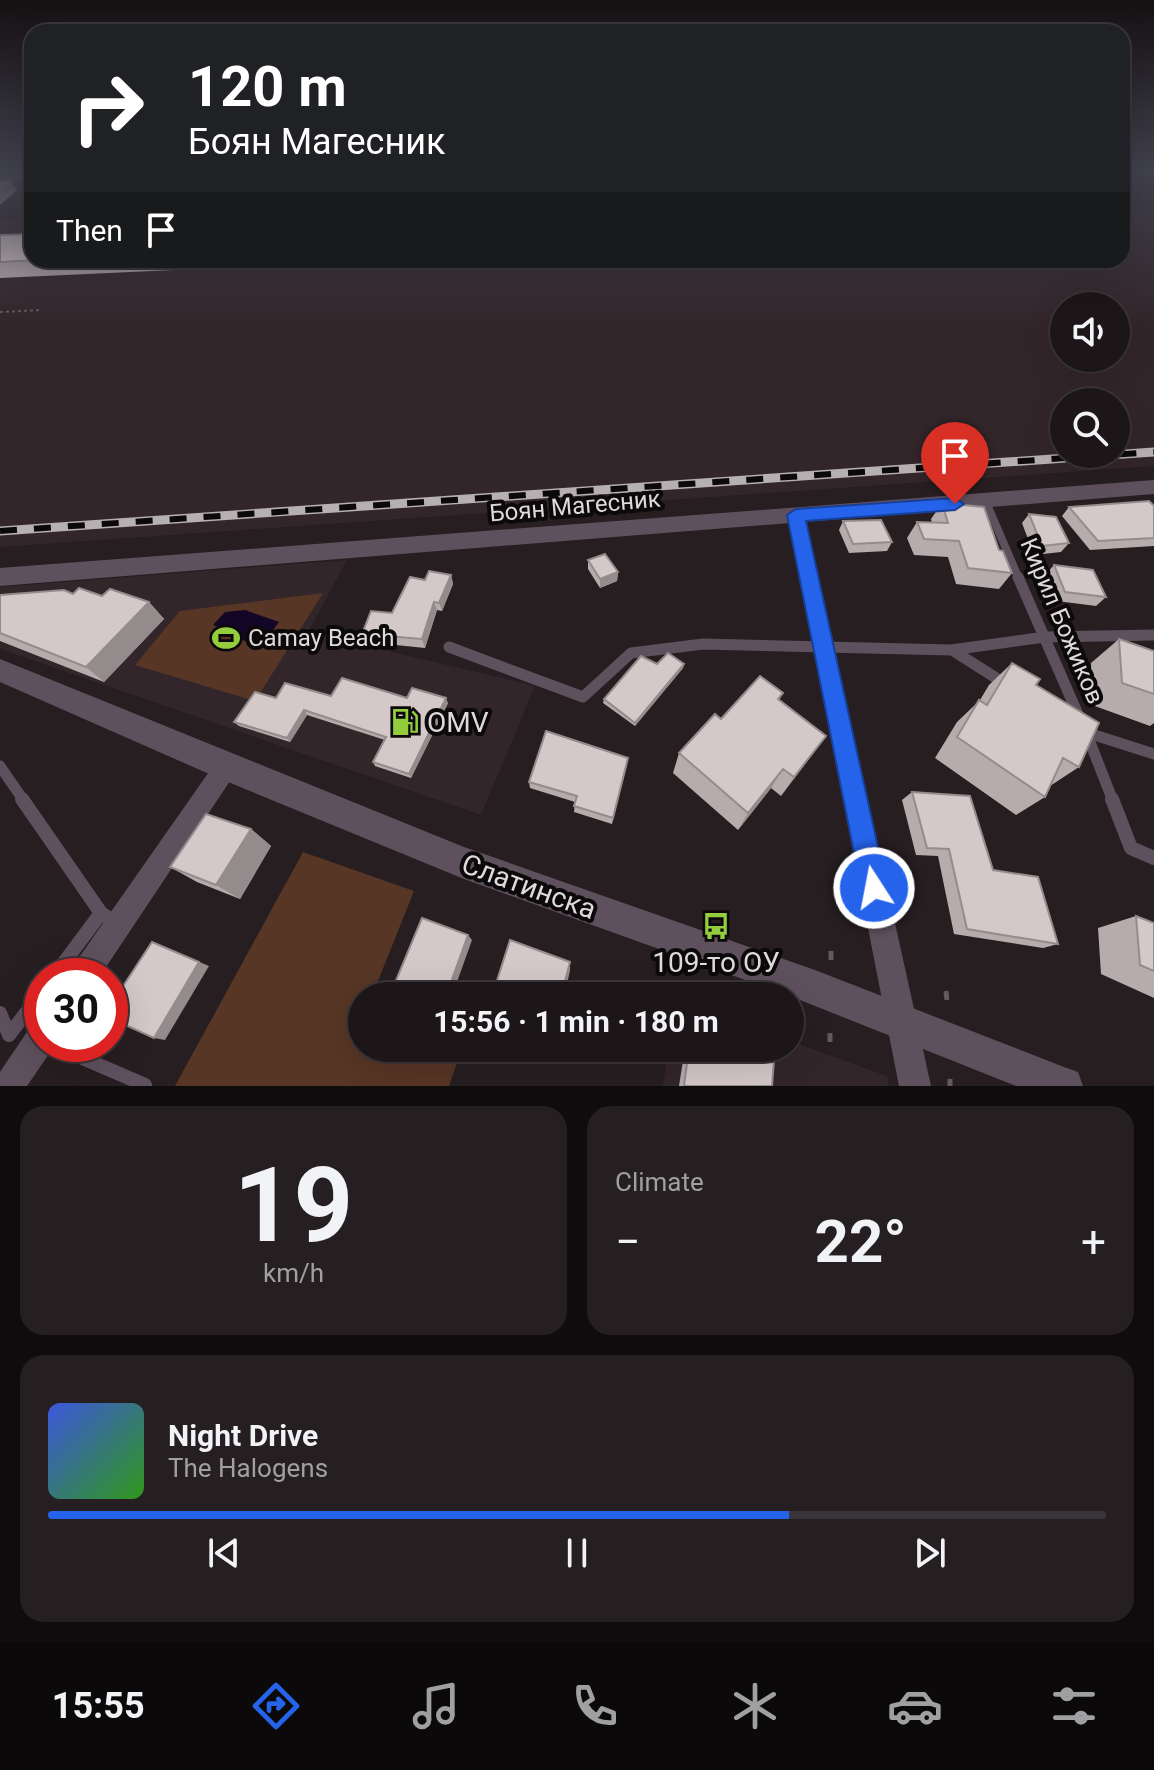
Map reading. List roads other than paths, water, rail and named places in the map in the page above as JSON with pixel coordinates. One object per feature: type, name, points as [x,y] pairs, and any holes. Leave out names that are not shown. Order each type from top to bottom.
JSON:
[{"type":"street","name":"Боян Магесник","points":[[0,577],[1154,487]]},
{"type":"street","points":[[796,515],[826,648],[899,1022],[915,1086]]},
{"type":"street","name":"Слатинска","points":[[0,670],[226,767],[464,863],[815,988],[1064,1086]]},
{"type":"street","points":[[92,958],[110,919],[226,767]]},
{"type":"street","points":[[9,1086],[27,1062]]},
{"type":"lane","name":"Кирил Божиков","points":[[986,502],[1086,733],[1131,848],[1154,858]]},
{"type":"lane","points":[[449,647],[583,697],[631,653],[703,644],[951,650],[1045,637],[1154,635]]},
{"type":"lane","points":[[951,650],[1019,692]]},
{"type":"lane","points":[[1059,717],[1086,733],[1154,754]]},
{"type":"lane","points":[[0,766],[110,919],[72,958]]},
{"type":"lane","points":[[0,1013],[9,1035],[24,1015]]},
{"type":"lane","points":[[93,1062],[145,1085]]},
{"type":"railway","points":[[0,531],[1154,452]]},
{"type":"place","name":"Camay Beach","points":[[226,638]]},
{"type":"place","name":"OMV","points":[[405,722]]},
{"type":"place","name":"109-то ОУ","points":[[716,926]]}]
